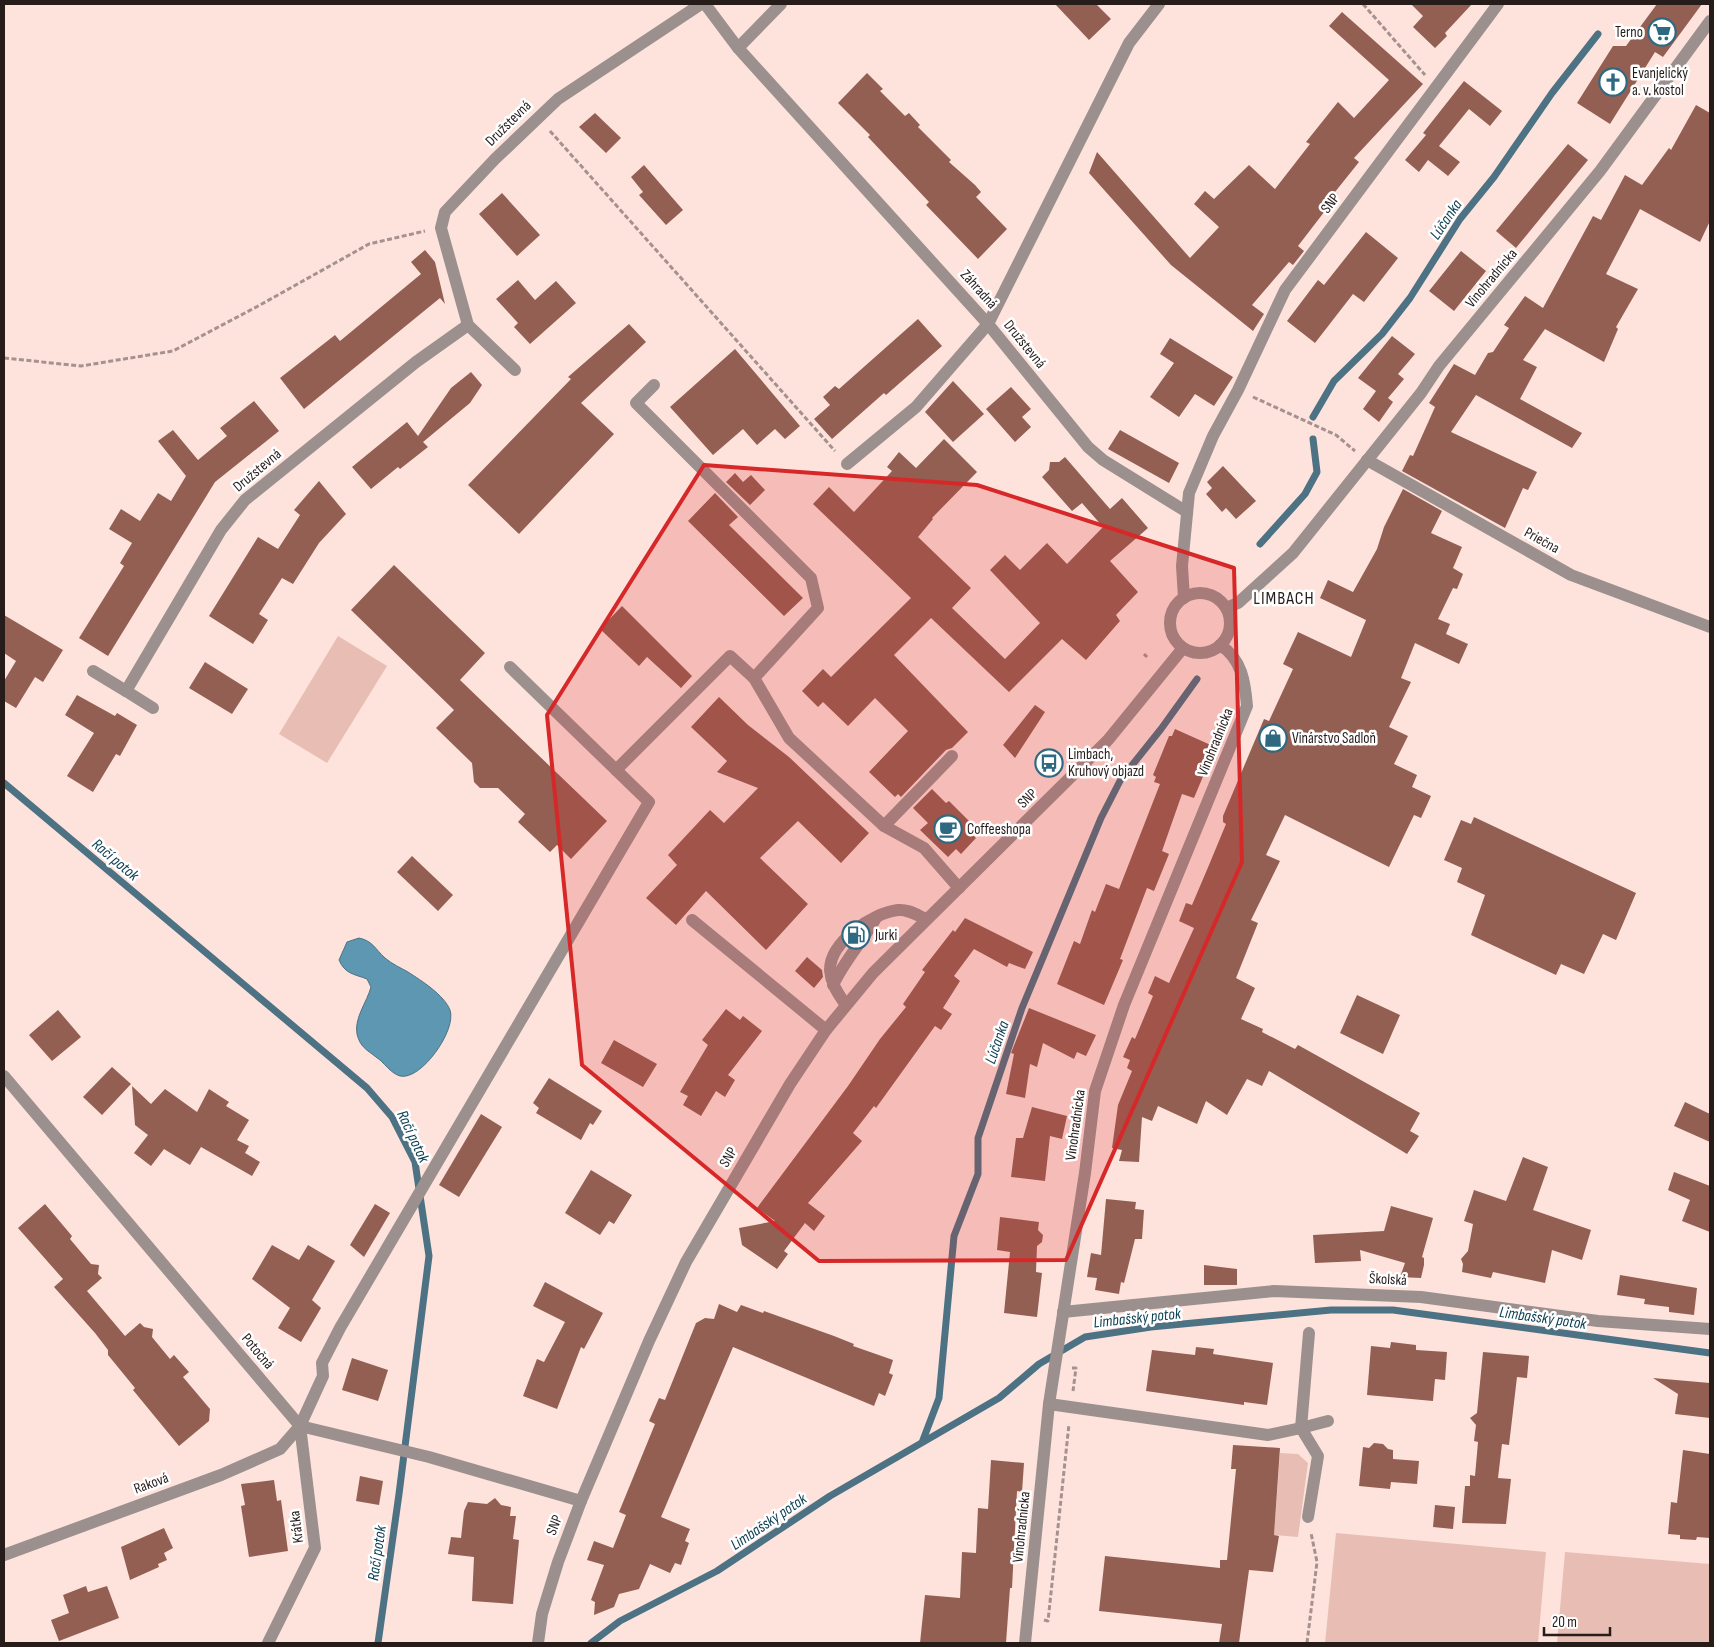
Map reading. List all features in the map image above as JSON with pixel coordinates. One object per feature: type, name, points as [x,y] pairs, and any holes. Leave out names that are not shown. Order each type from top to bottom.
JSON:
[{"type":"street","name":"Družstevná","points":[[440,228],[445,212],[538,116],[558,98],[701,4]]},
{"type":"street","name":"Záhradná","points":[[705,4],[738,48],[988,324],[1129,43],[1158,4]]},
{"type":"street","points":[[738,48],[782,4]]},
{"type":"street","name":"SNP","points":[[1184,598],[1182,566],[1189,493],[1213,436],[1238,390],[1285,290],[1437,89],[1498,4]]},
{"type":"street","name":"Vinohradnícka","points":[[1226,608],[1243,599],[1293,553],[1440,366],[1600,171],[1710,20]]},
{"type":"street","points":[[440,228],[468,325],[515,370]]},
{"type":"street","name":"Družstevná","points":[[847,464],[916,407],[988,324],[1088,447],[1103,460],[1187,512]]},
{"type":"street","name":"Družstevná","points":[[126,691],[221,530],[246,500],[416,362],[468,325]]},
{"type":"street","points":[[654,385],[636,404],[810,578],[818,608],[754,678]]},
{"type":"street","name":"Priečna","points":[[1367,460],[1571,575],[1710,627]]},
{"type":"street","points":[[1202,593],[1220,600],[1226,608],[1230,628],[1220,645],[1212,651],[1202,653],[1183,648],[1175,642],[1169,623],[1171,613],[1184,598],[1202,593]]},
{"type":"street","name":"Vinohradnícka","points":[[1025,1643],[1049,1404],[1085,1173],[1095,1091],[1124,1005],[1247,706],[1245,681],[1240,667],[1229,651],[1220,645]]},
{"type":"street","name":"SNP","points":[[538,1643],[542,1614],[558,1562],[581,1501],[648,1341],[686,1262],[790,1084],[845,1004],[926,919],[1079,770],[1136,708],[1183,648]]},
{"type":"street","points":[[510,668],[616,770],[730,656],[754,678],[789,738],[884,826],[924,848],[959,888]]},
{"type":"street","points":[[93,671],[153,708]]},
{"type":"street","points":[[884,826],[952,756]]},
{"type":"street","name":"Raková","points":[[4,1555],[221,1475],[280,1449],[300,1426],[323,1376],[322,1363],[336,1337],[648,802],[616,770]]},
{"type":"street","points":[[845,1004],[833,986],[830,969],[832,956],[855,928],[899,910],[912,912],[926,919]]},
{"type":"street","points":[[692,920],[826,1030]]},
{"type":"street","name":"Potočná","points":[[4,1076],[300,1426]]},
{"type":"street","name":"Školská","points":[[1063,1312],[1274,1290],[1421,1297],[1598,1321],[1710,1329]]},
{"type":"street","points":[[1308,1517],[1318,1456],[1300,1428],[1309,1333]]},
{"type":"street","points":[[1049,1404],[1268,1435],[1328,1421]]},
{"type":"street","points":[[300,1426],[429,1457],[581,1501]]},
{"type":"street","name":"Krátka","points":[[268,1643],[315,1548],[300,1426]]},
{"type":"path","points":[[1363,4],[1437,89]]},
{"type":"path","points":[[538,116],[623,215],[704,301],[847,464]]},
{"type":"path","points":[[4,358],[81,366],[173,351],[369,244],[440,228]]},
{"type":"path","points":[[1238,390],[1336,435],[1367,460]]},
{"type":"path","points":[[1039,1620],[1048,1621],[1076,1368],[1055,1364]]},
{"type":"path","points":[[1307,1643],[1317,1562],[1308,1517]]},
{"type":"highlighted area","points":[[704,465],[977,485],[1234,568],[1242,862],[1066,1260],[819,1261],[582,1065],[547,715]]},
{"type":"shaded area","points":[[338,636],[387,666],[327,763],[279,734]]},
{"type":"shaded area","points":[[1280,1453],[1298,1454],[1308,1463],[1298,1537],[1274,1535]]},
{"type":"shaded area","points":[[1336,1533],[1546,1552],[1538,1643],[1325,1643]]},
{"type":"shaded area","points":[[1565,1552],[1710,1564],[1710,1643],[1557,1643]]},
{"type":"water","points":[[359,938],[371,943],[388,960],[432,989],[443,999],[450,1010],[451,1019],[448,1029],[436,1052],[418,1071],[408,1075],[400,1076],[393,1072],[364,1048],[358,1038],[357,1022],[371,987],[367,979],[347,971],[339,960],[347,942]]},
{"type":"building","points":[[1055,4],[1096,4],[1111,19],[1089,40]]},
{"type":"building","points":[[1411,4],[1472,4],[1445,33],[1447,36],[1435,48],[1413,27],[1423,16]]},
{"type":"building","points":[[1657,4],[1702,4],[1663,57],[1655,52],[1610,124],[1577,103],[1613,46],[1626,46]]},
{"type":"building","points":[[1342,12],[1423,84],[1354,158],[1359,162],[1335,192],[1338,194],[1298,246],[1304,251],[1293,265],[1289,262],[1252,305],[1264,314],[1253,331],[1171,265],[1089,173],[1097,152],[1190,258],[1219,227],[1194,204],[1205,191],[1214,199],[1249,165],[1275,189],[1310,144],[1306,142],[1338,102],[1354,118],[1389,80],[1329,26]]},
{"type":"building","points":[[867,73],[883,89],[880,91],[905,116],[909,113],[920,125],[918,127],[951,160],[949,162],[975,185],[981,192],[976,197],[1007,229],[978,259],[926,205],[929,202],[868,137],[870,135],[838,103]]},
{"type":"building","points":[[1464,81],[1502,111],[1490,126],[1469,109],[1439,146],[1460,162],[1448,176],[1428,160],[1419,172],[1405,160],[1426,135],[1423,133]]},
{"type":"building","points":[[1696,105],[1710,113],[1710,221],[1700,242],[1640,209],[1606,274],[1638,289],[1616,327],[1618,329],[1604,362],[1545,329],[1523,360],[1537,367],[1520,399],[1582,433],[1572,448],[1476,395],[1451,432],[1537,472],[1528,490],[1523,488],[1505,528],[1402,471],[1410,455],[1413,456],[1435,407],[1429,403],[1454,364],[1475,375],[1488,353],[1493,352],[1509,328],[1504,325],[1525,296],[1543,308],[1593,216],[1601,220],[1625,175],[1642,185],[1669,148],[1671,150]]},
{"type":"building","points":[[595,113],[621,138],[606,153],[579,127]]},
{"type":"building","points":[[1568,144],[1588,160],[1516,248],[1496,231]]},
{"type":"building","points":[[644,165],[683,210],[666,225],[639,195],[643,192],[631,177]]},
{"type":"building","points":[[502,193],[540,235],[517,256],[479,214]]},
{"type":"building","points":[[1366,232],[1398,258],[1364,302],[1353,294],[1315,343],[1287,321],[1318,280],[1324,285]]},
{"type":"building","points":[[425,250],[435,262],[445,304],[440,298],[304,409],[280,378],[335,335],[340,341],[421,274],[411,262]]},
{"type":"building","points":[[1461,251],[1486,271],[1454,311],[1429,291]]},
{"type":"building","points":[[518,280],[535,300],[556,281],[576,303],[530,344],[514,327],[518,323],[496,299]]},
{"type":"building","points":[[918,319],[942,346],[886,395],[884,393],[832,439],[814,419],[830,405],[823,397],[835,386],[839,389]]},
{"type":"building","points":[[629,324],[646,342],[581,403],[614,434],[519,534],[468,485],[571,379],[568,377]]},
{"type":"building","points":[[1392,336],[1415,354],[1398,374],[1404,379],[1388,398],[1393,402],[1379,422],[1363,409],[1376,391],[1358,378]]},
{"type":"building","points":[[1170,338],[1233,377],[1214,406],[1195,394],[1179,417],[1150,397],[1174,363],[1160,354]]},
{"type":"building","points":[[735,349],[800,426],[785,439],[775,429],[757,445],[743,429],[713,455],[670,407]]},
{"type":"building","points":[[471,372],[482,385],[470,403],[423,442],[428,447],[400,469],[398,467],[371,489],[352,467],[407,422],[418,436],[451,388]]},
{"type":"building","points":[[953,381],[984,414],[953,442],[925,412]]},
{"type":"building","points":[[1011,387],[1031,409],[1022,417],[1031,427],[1015,442],[986,409]]},
{"type":"building","points":[[254,401],[279,431],[215,482],[108,656],[79,638],[124,566],[120,563],[132,543],[109,529],[121,509],[140,521],[158,493],[171,501],[186,476],[158,441],[173,430],[198,460],[227,436],[220,428]]},
{"type":"building","points":[[1120,430],[1179,463],[1169,483],[1108,449]]},
{"type":"building","points":[[944,439],[977,472],[932,518],[918,537],[971,588],[952,608],[1005,659],[1040,623],[990,570],[1005,555],[1020,570],[1047,543],[1067,564],[1103,527],[1082,503],[1072,511],[1042,477],[1049,470],[1050,462],[1059,462],[1065,457],[1110,509],[1122,498],[1148,528],[1110,561],[1138,592],[1116,615],[1120,621],[1086,660],[1062,639],[1009,692],[931,618],[894,655],[968,732],[952,748],[946,750],[901,797],[898,794],[895,797],[869,772],[908,731],[875,698],[848,726],[823,702],[818,707],[802,691],[823,669],[831,677],[911,598],[813,504],[829,487],[854,512],[892,471],[887,467],[899,452],[916,468]]},
{"type":"building","points":[[1223,466],[1256,501],[1236,519],[1226,508],[1222,512],[1206,494],[1212,488],[1207,482]]},
{"type":"building","points":[[735,473],[743,482],[751,475],[765,490],[750,505],[726,482]]},
{"type":"building","points":[[319,481],[346,514],[319,543],[293,584],[282,578],[259,614],[268,620],[253,644],[209,616],[258,537],[278,549],[300,515],[294,510]]},
{"type":"building","points":[[1403,489],[1442,511],[1431,533],[1462,547],[1453,568],[1463,574],[1457,589],[1453,588],[1438,619],[1450,624],[1446,634],[1468,644],[1459,664],[1415,643],[1401,678],[1411,682],[1389,727],[1408,736],[1394,764],[1417,775],[1412,787],[1431,796],[1421,818],[1414,815],[1389,867],[1285,815],[1266,855],[1280,861],[1251,920],[1258,923],[1236,978],[1255,988],[1241,1019],[1263,1029],[1262,1032],[1295,1049],[1298,1045],[1420,1113],[1410,1131],[1419,1136],[1407,1154],[1269,1071],[1262,1086],[1247,1079],[1227,1115],[1206,1101],[1197,1124],[1158,1106],[1152,1121],[1142,1117],[1139,1162],[1119,1161],[1122,1150],[1112,1148],[1118,1105],[1132,1071],[1127,1068],[1130,1060],[1123,1057],[1132,1037],[1135,1039],[1153,996],[1148,993],[1155,976],[1169,983],[1194,928],[1179,921],[1186,903],[1192,905],[1209,865],[1226,824],[1223,822],[1223,816],[1264,719],[1269,721],[1293,669],[1283,664],[1298,632],[1351,657],[1366,620],[1320,598],[1328,580],[1353,592],[1377,549],[1384,527]]},
{"type":"building","points":[[715,493],[738,517],[729,525],[803,598],[784,616],[688,521]]},
{"type":"building","points":[[394,565],[485,653],[460,680],[607,821],[571,859],[557,845],[550,852],[518,822],[525,814],[498,788],[480,788],[474,782],[472,763],[436,728],[454,710],[351,610]]},
{"type":"building","points":[[622,606],[692,676],[681,688],[647,657],[639,666],[600,629]]},
{"type":"building","points":[[4,615],[63,650],[43,682],[35,677],[16,708],[4,701],[4,681],[16,661],[4,653]]},
{"type":"building","points":[[205,662],[248,689],[232,714],[189,688]]},
{"type":"building","points":[[77,695],[115,716],[117,713],[137,725],[120,756],[116,754],[93,792],[67,776],[94,733],[65,715]]},
{"type":"building","points":[[719,697],[748,725],[789,757],[869,833],[841,863],[798,821],[760,858],[808,904],[766,950],[706,891],[676,925],[646,898],[677,865],[668,855],[710,810],[724,823],[758,788],[717,772],[727,761],[691,727]]},
{"type":"building","points":[[1035,705],[1045,712],[1015,758],[1003,745]]},
{"type":"building","points":[[1175,729],[1213,746],[1210,754],[1212,755],[1194,798],[1182,794],[1162,851],[1169,854],[1154,891],[1147,888],[1120,959],[1123,960],[1104,1005],[1057,984],[1074,941],[1080,944],[1092,910],[1095,912],[1106,884],[1119,889],[1160,784],[1154,782],[1156,777],[1153,775],[1169,736],[1172,736]]},
{"type":"building","name":"Coffeeshopa","points":[[932,789],[946,803],[949,801],[976,828],[971,833],[976,838],[961,854],[956,849],[948,857],[920,830],[928,823],[913,808]]},
{"type":"building","points":[[1474,817],[1636,893],[1616,940],[1603,934],[1584,974],[1561,964],[1556,975],[1471,935],[1485,895],[1457,882],[1462,868],[1444,860],[1461,820],[1471,824]]},
{"type":"building","points":[[412,856],[453,895],[438,911],[397,872]]},
{"type":"building","points":[[965,918],[1033,952],[1025,969],[1009,963],[1007,967],[974,949],[954,976],[960,981],[943,1008],[952,1014],[941,1030],[935,1026],[876,1108],[874,1106],[853,1133],[862,1141],[808,1203],[825,1216],[814,1231],[805,1223],[784,1251],[788,1254],[777,1269],[742,1245],[739,1228],[775,1221],[757,1208],[848,1086],[880,1039],[906,1007],[903,1004],[925,972],[922,970],[953,930],[955,932]]},
{"type":"building","points":[[807,957],[822,970],[823,977],[814,988],[795,971]]},
{"type":"building","points":[[1357,995],[1400,1015],[1383,1054],[1340,1033]]},
{"type":"building","points":[[1029,1008],[1096,1035],[1086,1056],[1077,1052],[1074,1059],[1043,1043],[1037,1067],[1030,1064],[1025,1098],[1006,1094],[1014,1054],[1011,1053]]},
{"type":"building","points":[[726,1009],[740,1020],[743,1016],[762,1031],[728,1075],[735,1080],[725,1097],[716,1091],[701,1116],[683,1105],[688,1096],[680,1092],[708,1045],[702,1040]]},
{"type":"building","points":[[58,1010],[81,1037],[52,1061],[29,1035]]},
{"type":"building","points":[[614,1040],[657,1064],[643,1087],[601,1063]]},
{"type":"building","points":[[112,1067],[131,1084],[102,1115],[83,1097]]},
{"type":"building","points":[[549,1078],[602,1111],[593,1125],[590,1123],[581,1140],[536,1113],[539,1108],[533,1103]]},
{"type":"building","points":[[132,1086],[151,1104],[165,1089],[197,1112],[209,1089],[229,1102],[226,1106],[249,1120],[237,1140],[249,1146],[245,1153],[260,1162],[252,1176],[201,1147],[190,1165],[164,1149],[151,1166],[134,1153],[148,1135],[135,1125]]},
{"type":"building","points":[[1685,1102],[1710,1114],[1710,1142],[1674,1126]]},
{"type":"building","points":[[1032,1107],[1067,1116],[1062,1139],[1050,1136],[1045,1181],[1011,1177],[1016,1138],[1023,1138]]},
{"type":"building","points":[[481,1114],[502,1127],[459,1197],[439,1185]]},
{"type":"building","points":[[1523,1157],[1548,1167],[1533,1210],[1591,1230],[1582,1260],[1552,1250],[1545,1283],[1493,1272],[1491,1278],[1462,1272],[1463,1264],[1461,1259],[1468,1251],[1473,1224],[1464,1221],[1474,1190],[1506,1201]]},
{"type":"building","points":[[591,1170],[632,1195],[614,1224],[609,1221],[600,1235],[565,1213]]},
{"type":"building","points":[[1674,1172],[1710,1186],[1710,1232],[1682,1221],[1690,1200],[1668,1190]]},
{"type":"building","points":[[1106,1199],[1136,1202],[1135,1209],[1144,1210],[1142,1239],[1135,1239],[1124,1283],[1121,1282],[1119,1294],[1095,1290],[1097,1278],[1087,1277],[1091,1253],[1101,1255]]},
{"type":"building","points":[[45,1204],[72,1236],[70,1239],[91,1264],[99,1265],[98,1274],[102,1278],[87,1291],[125,1336],[140,1323],[144,1327],[153,1329],[152,1337],[170,1359],[174,1355],[189,1372],[183,1377],[210,1409],[209,1421],[179,1446],[133,1390],[135,1388],[108,1355],[108,1350],[95,1333],[54,1287],[63,1279],[18,1228]]},
{"type":"building","points":[[375,1204],[390,1213],[364,1257],[350,1245]]},
{"type":"building","points":[[1391,1206],[1433,1218],[1422,1257],[1424,1258],[1424,1265],[1421,1278],[1400,1277],[1405,1263],[1360,1250],[1361,1261],[1315,1263],[1313,1235],[1384,1231]]},
{"type":"building","points":[[1000,1217],[1039,1222],[1038,1230],[1043,1235],[1042,1242],[1037,1246],[1036,1272],[1042,1273],[1037,1317],[1004,1313],[1010,1252],[997,1250]]},
{"type":"building","points":[[272,1245],[299,1260],[308,1245],[335,1261],[312,1300],[321,1308],[301,1342],[278,1328],[290,1308],[252,1279]]},
{"type":"building","points":[[1204,1265],[1237,1269],[1237,1285],[1204,1285]]},
{"type":"building","points":[[1620,1275],[1697,1288],[1694,1315],[1669,1312],[1669,1307],[1644,1304],[1645,1299],[1617,1295]]},
{"type":"building","points":[[545,1282],[603,1313],[584,1349],[581,1347],[557,1409],[523,1396],[537,1359],[544,1362],[565,1322],[533,1306]]},
{"type":"building","points":[[719,1304],[737,1312],[741,1305],[763,1313],[764,1311],[893,1360],[889,1373],[893,1375],[885,1396],[879,1393],[874,1406],[733,1347],[661,1517],[690,1529],[685,1541],[689,1543],[681,1565],[675,1563],[670,1573],[650,1564],[639,1589],[619,1594],[614,1607],[594,1615],[595,1602],[591,1600],[604,1565],[587,1560],[594,1541],[613,1548],[626,1515],[619,1512],[655,1424],[649,1421],[659,1398],[665,1400],[696,1323],[705,1318],[714,1319]]},
{"type":"building","points":[[1391,1342],[1416,1345],[1416,1350],[1447,1352],[1445,1380],[1435,1379],[1433,1401],[1367,1395],[1371,1346],[1390,1348]]},
{"type":"building","points":[[1196,1347],[1214,1349],[1213,1354],[1273,1363],[1267,1405],[1244,1402],[1244,1405],[1146,1391],[1152,1350],[1195,1355]]},
{"type":"building","points":[[1483,1352],[1529,1356],[1527,1378],[1517,1377],[1509,1445],[1502,1444],[1498,1478],[1511,1479],[1506,1524],[1462,1523],[1465,1486],[1470,1486],[1470,1475],[1475,1476],[1478,1442],[1474,1441],[1476,1425],[1470,1418],[1477,1413]]},
{"type":"building","points":[[352,1358],[388,1370],[378,1401],[342,1390]]},
{"type":"building","points":[[1653,1378],[1710,1383],[1710,1418],[1675,1414],[1678,1394]]},
{"type":"building","points":[[1374,1443],[1383,1444],[1388,1449],[1393,1450],[1393,1459],[1419,1461],[1417,1484],[1391,1482],[1390,1489],[1359,1486],[1363,1447],[1369,1448]]},
{"type":"building","points":[[1233,1445],[1280,1448],[1274,1535],[1279,1536],[1273,1572],[1249,1570],[1239,1643],[1219,1643],[1222,1624],[1099,1611],[1105,1556],[1220,1568],[1220,1560],[1227,1560],[1236,1469],[1231,1469]]},
{"type":"building","points":[[1683,1450],[1710,1454],[1710,1538],[1697,1537],[1696,1540],[1680,1539],[1680,1535],[1668,1534],[1671,1502],[1677,1503]]},
{"type":"building","points":[[991,1460],[1024,1463],[1022,1492],[1017,1491],[1012,1588],[1010,1588],[1006,1643],[920,1643],[925,1595],[960,1598],[962,1552],[976,1553],[978,1508],[988,1509]]},
{"type":"building","points":[[360,1476],[383,1481],[379,1505],[356,1501]]},
{"type":"building","points":[[274,1480],[277,1501],[281,1500],[288,1551],[249,1557],[241,1506],[245,1505],[241,1484]]},
{"type":"building","points":[[495,1498],[501,1505],[511,1507],[510,1516],[516,1516],[513,1539],[519,1540],[513,1604],[472,1601],[474,1557],[448,1554],[451,1537],[461,1538],[464,1511],[468,1502],[487,1504]]},
{"type":"building","points":[[1435,1505],[1455,1507],[1453,1529],[1433,1527]]},
{"type":"building","points":[[164,1528],[173,1548],[164,1553],[167,1560],[158,1564],[159,1567],[130,1580],[121,1547]]},
{"type":"building","points":[[86,1586],[88,1592],[107,1586],[119,1618],[59,1641],[51,1620],[69,1613],[63,1595]]},
{"type":"waterway","name":"Lúčanka","points":[[1313,417],[1334,381],[1382,334],[1410,298],[1460,219],[1494,177],[1552,93],[1598,34]]},
{"type":"waterway","name":"Lúčanka","points":[[1260,544],[1305,494],[1317,472],[1313,439]]},
{"type":"waterway","name":"Lúčanka","points":[[923,1440],[939,1398],[954,1236],[978,1174],[978,1138],[1022,1008],[1101,818],[1121,779],[1161,729],[1197,679]]},
{"type":"waterway","name":"Račí potok","points":[[4,783],[367,1088],[392,1117],[415,1162],[429,1256],[378,1643]]},
{"type":"waterway","name":"Limbašský potok","points":[[591,1643],[620,1621],[717,1571],[830,1496],[999,1398],[1039,1364],[1085,1337],[1151,1327],[1331,1310],[1393,1310],[1710,1353]]},
{"type":"place","name":"Terno","points":[[1662,32]]},
{"type":"place","name":"Evanjelický a. v. kostol","points":[[1613,82]]},
{"type":"place","name":"Vinárstvo Sadloň","points":[[1273,738]]},
{"type":"place","name":"Limbach, Kruhový objazd","points":[[1049,763]]},
{"type":"place","name":"Coffeeshopa","points":[[948,829]]},
{"type":"place","name":"Jurki","points":[[856,935]]},
{"type":"district","name":"LIMBACH","points":[[1284,598]]}]
